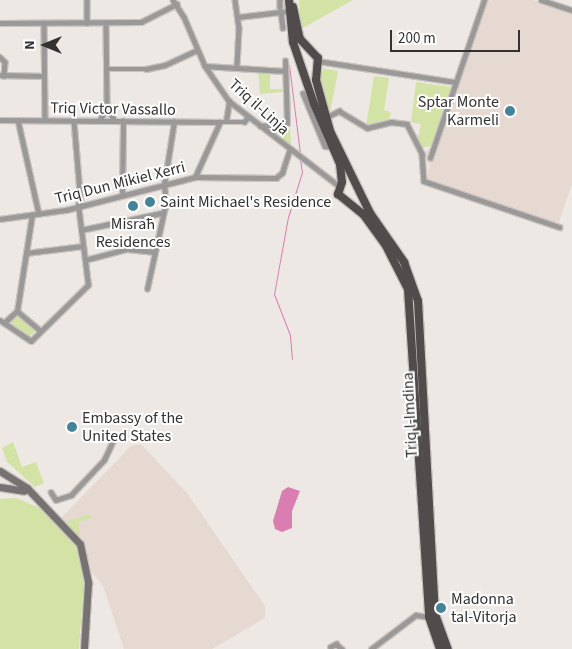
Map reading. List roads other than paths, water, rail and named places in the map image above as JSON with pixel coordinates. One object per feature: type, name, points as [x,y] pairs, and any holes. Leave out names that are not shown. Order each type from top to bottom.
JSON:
[{"type":"highway","name":"Triq l-Imdina","points":[[289,0],[283,10],[312,106],[340,164],[338,194],[363,214],[385,244],[409,296],[429,616],[440,649]]},
{"type":"highway","points":[[293,0],[293,12],[300,39],[317,60]]},
{"type":"highway","points":[[303,54],[317,60],[310,71],[300,65],[303,54]]},
{"type":"highway","name":"Triq l-Imdina","points":[[317,60],[316,80],[325,118],[359,193],[404,262],[418,301],[435,614],[448,649]]},
{"type":"highway","points":[[340,184],[352,180]]},
{"type":"highway","points":[[346,202],[353,201],[359,193]]},
{"type":"main road","points":[[0,471],[35,497],[80,544],[84,555],[88,583],[84,649]]},
{"type":"main road","points":[[0,487],[13,487],[35,497]]},
{"type":"street","points":[[87,0],[87,23]]},
{"type":"street","points":[[234,0],[238,17],[237,67]]},
{"type":"street","points":[[280,0],[283,10],[283,28]]},
{"type":"street","points":[[430,158],[484,0]]},
{"type":"street","points":[[541,0],[572,10]]},
{"type":"street","points":[[0,23],[142,22],[175,2]]},
{"type":"street","name":"Triq il-Linja","points":[[175,2],[205,66],[229,101],[289,151],[340,184]]},
{"type":"street","points":[[238,17],[283,10]]},
{"type":"street","points":[[106,22],[107,108],[115,121]]},
{"type":"street","points":[[44,23],[45,120]]},
{"type":"street","points":[[107,70],[146,70],[165,65],[197,50]]},
{"type":"street","points":[[0,57],[5,62],[2,76],[44,76]]},
{"type":"street","points":[[317,60],[456,82]]},
{"type":"street","points":[[260,126],[287,123],[285,61]]},
{"type":"street","points":[[205,66],[285,71]]},
{"type":"street","points":[[303,93],[312,106]]},
{"type":"street","points":[[226,121],[229,101]]},
{"type":"street","points":[[98,121],[107,108]]},
{"type":"street","points":[[325,118],[339,111],[367,128],[391,122],[407,124],[422,154],[424,181],[559,227]]},
{"type":"street","name":"Triq Victor Vassallo","points":[[0,120],[244,122],[248,117]]},
{"type":"street","points":[[18,120],[38,214]]},
{"type":"street","points":[[32,215],[17,311],[2,322],[31,341],[88,285],[81,230],[74,121]]},
{"type":"street","points":[[122,195],[123,121]]},
{"type":"street","points":[[147,289],[162,213],[166,202],[164,185],[174,122]]},
{"type":"street","points":[[195,177],[220,122]]},
{"type":"street","name":"Triq Dun Mikiel Xerri","points":[[0,219],[38,214],[80,205],[195,177],[276,178],[282,173],[289,151]]},
{"type":"street","points":[[81,230],[162,213]]},
{"type":"street","points":[[26,254],[83,246]]},
{"type":"street","points":[[85,260],[127,249],[155,252]]},
{"type":"street","points":[[17,311],[41,331]]},
{"type":"street","points":[[51,492],[56,500],[71,495],[104,460],[113,441]]},
{"type":"street","points":[[371,649],[416,615],[429,616]]},
{"type":"street","points":[[330,647],[336,644],[342,649]]},
{"type":"waterway","points":[[289,65],[300,153]]},
{"type":"waterway","points":[[292,359],[290,335],[274,294],[288,217],[302,172],[300,159]]},
{"type":"place","name":"Sptar Monte Karmeli","points":[[510,111]]},
{"type":"place","name":"Saint Michael's Residence","points":[[150,202]]},
{"type":"place","name":"Misraħ Residences","points":[[133,206]]},
{"type":"place","name":"Embassy of the United States","points":[[72,427]]},
{"type":"place","name":"Madonna tal-Vitorja","points":[[441,608]]}]
